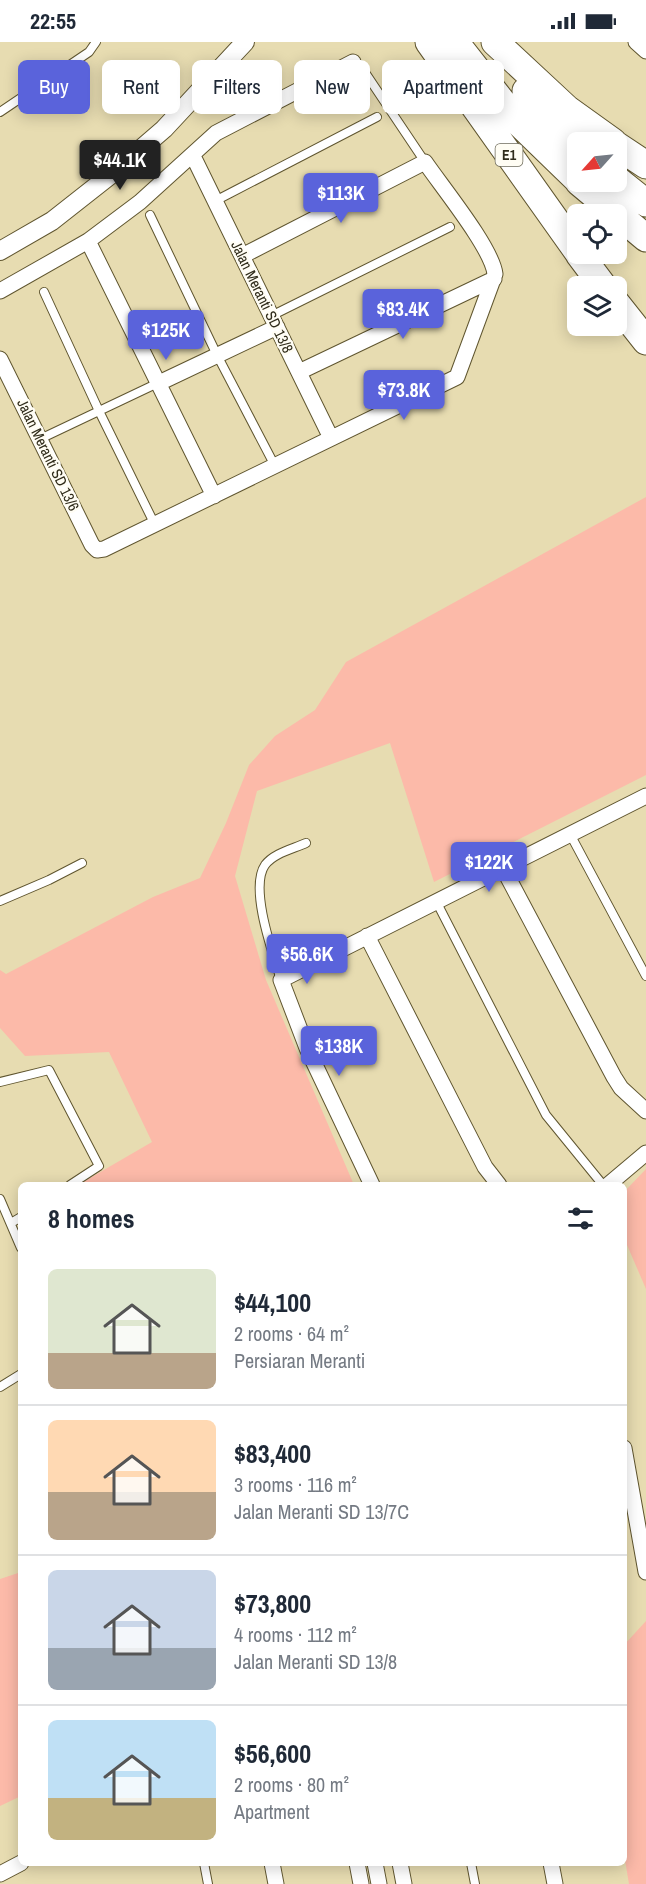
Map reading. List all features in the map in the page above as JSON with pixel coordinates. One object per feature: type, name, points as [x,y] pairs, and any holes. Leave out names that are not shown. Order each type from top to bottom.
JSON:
[{"type":"highway","name":"E1","points":[[429,42],[567,237]]},
{"type":"highway","points":[[454,42],[517,122],[567,170]]},
{"type":"highway","points":[[490,42],[515,78],[567,136]]},
{"type":"highway","points":[[495,42],[567,109],[599,132]]},
{"type":"highway","points":[[627,152],[646,165]]},
{"type":"highway","points":[[627,187],[646,202]]},
{"type":"highway","points":[[591,192],[646,238]]},
{"type":"highway","name":"E1","points":[[586,264],[595,276]]},
{"type":"highway","points":[[627,317],[646,341]]},
{"type":"street","points":[[0,251],[52,221],[113,173],[164,129],[245,42]]},
{"type":"street","points":[[636,42],[646,51]]},
{"type":"street","points":[[0,291],[88,242],[140,202],[216,133],[294,93]]},
{"type":"street","name":"Jalan Meranti SD 13/8","points":[[193,156],[331,438]]},
{"type":"street","points":[[155,525],[457,377],[494,279],[491,258],[425,162],[242,256]]},
{"type":"street","points":[[88,242],[214,496]]},
{"type":"street","points":[[298,372],[494,279]]},
{"type":"street","points":[[159,383],[217,355],[274,321]]},
{"type":"street","name":"Jalan Meranti SD 13/6","points":[[0,359],[92,545],[97,550],[104,549],[155,525]]},
{"type":"street","points":[[371,1182],[307,1048],[281,980],[570,834],[645,799]]},
{"type":"street","points":[[503,868],[614,1077],[621,1088],[646,1111]]},
{"type":"street","points":[[367,936],[485,1167],[497,1182]]},
{"type":"street","points":[[612,1182],[646,1153]]},
{"type":"street","points":[[627,1465],[646,1572]]},
{"type":"street","points":[[0,1874],[18,1865]]},
{"type":"street","points":[[273,1866],[276,1884]]},
{"type":"street","points":[[358,1866],[361,1884]]},
{"type":"street","points":[[376,1866],[379,1884]]},
{"type":"street","points":[[401,1866],[404,1884]]},
{"type":"street","points":[[552,1866],[555,1884]]},
{"type":"lane","points":[[0,112],[89,52],[96,42]]},
{"type":"lane","points":[[370,80],[425,162]]},
{"type":"lane","points":[[215,201],[377,117]]},
{"type":"lane","points":[[150,215],[217,355],[275,466]]},
{"type":"lane","points":[[274,321],[450,227]]},
{"type":"lane","points":[[44,292],[155,525]]},
{"type":"lane","points":[[40,439],[159,383]]},
{"type":"lane","points":[[570,834],[646,976]]},
{"type":"lane","points":[[281,980],[266,930],[260,893],[261,874],[265,865],[275,856],[306,843]]},
{"type":"lane","points":[[0,901],[82,863]]},
{"type":"lane","points":[[436,901],[546,1115],[601,1182]]},
{"type":"lane","points":[[0,1082],[49,1070],[99,1166],[75,1182]]},
{"type":"lane","points":[[0,1199],[18,1240]]},
{"type":"lane","points":[[11,1223],[18,1219]]},
{"type":"lane","points":[[0,1387],[18,1376]]},
{"type":"lane","points":[[205,1866],[208,1884]]},
{"type":"lane","points":[[472,1866],[475,1884]]},
{"type":"shaded area","points":[[646,497],[646,775],[434,882],[390,743],[257,791],[235,876],[266,980],[353,1182],[83,1182],[152,1142],[109,1052],[25,1056],[0,1028],[0,970],[6,974],[153,897],[200,878],[226,823],[249,765],[275,736],[315,710],[346,662]]},
{"type":"shaded area","points":[[646,1169],[646,1289],[627,1245],[627,1189]]},
{"type":"shaded area","points":[[18,1573],[18,1797],[0,1806],[0,1579]]},
{"type":"shaded area","points":[[646,1621],[646,1884],[629,1884],[626,1866],[627,1642]]}]
